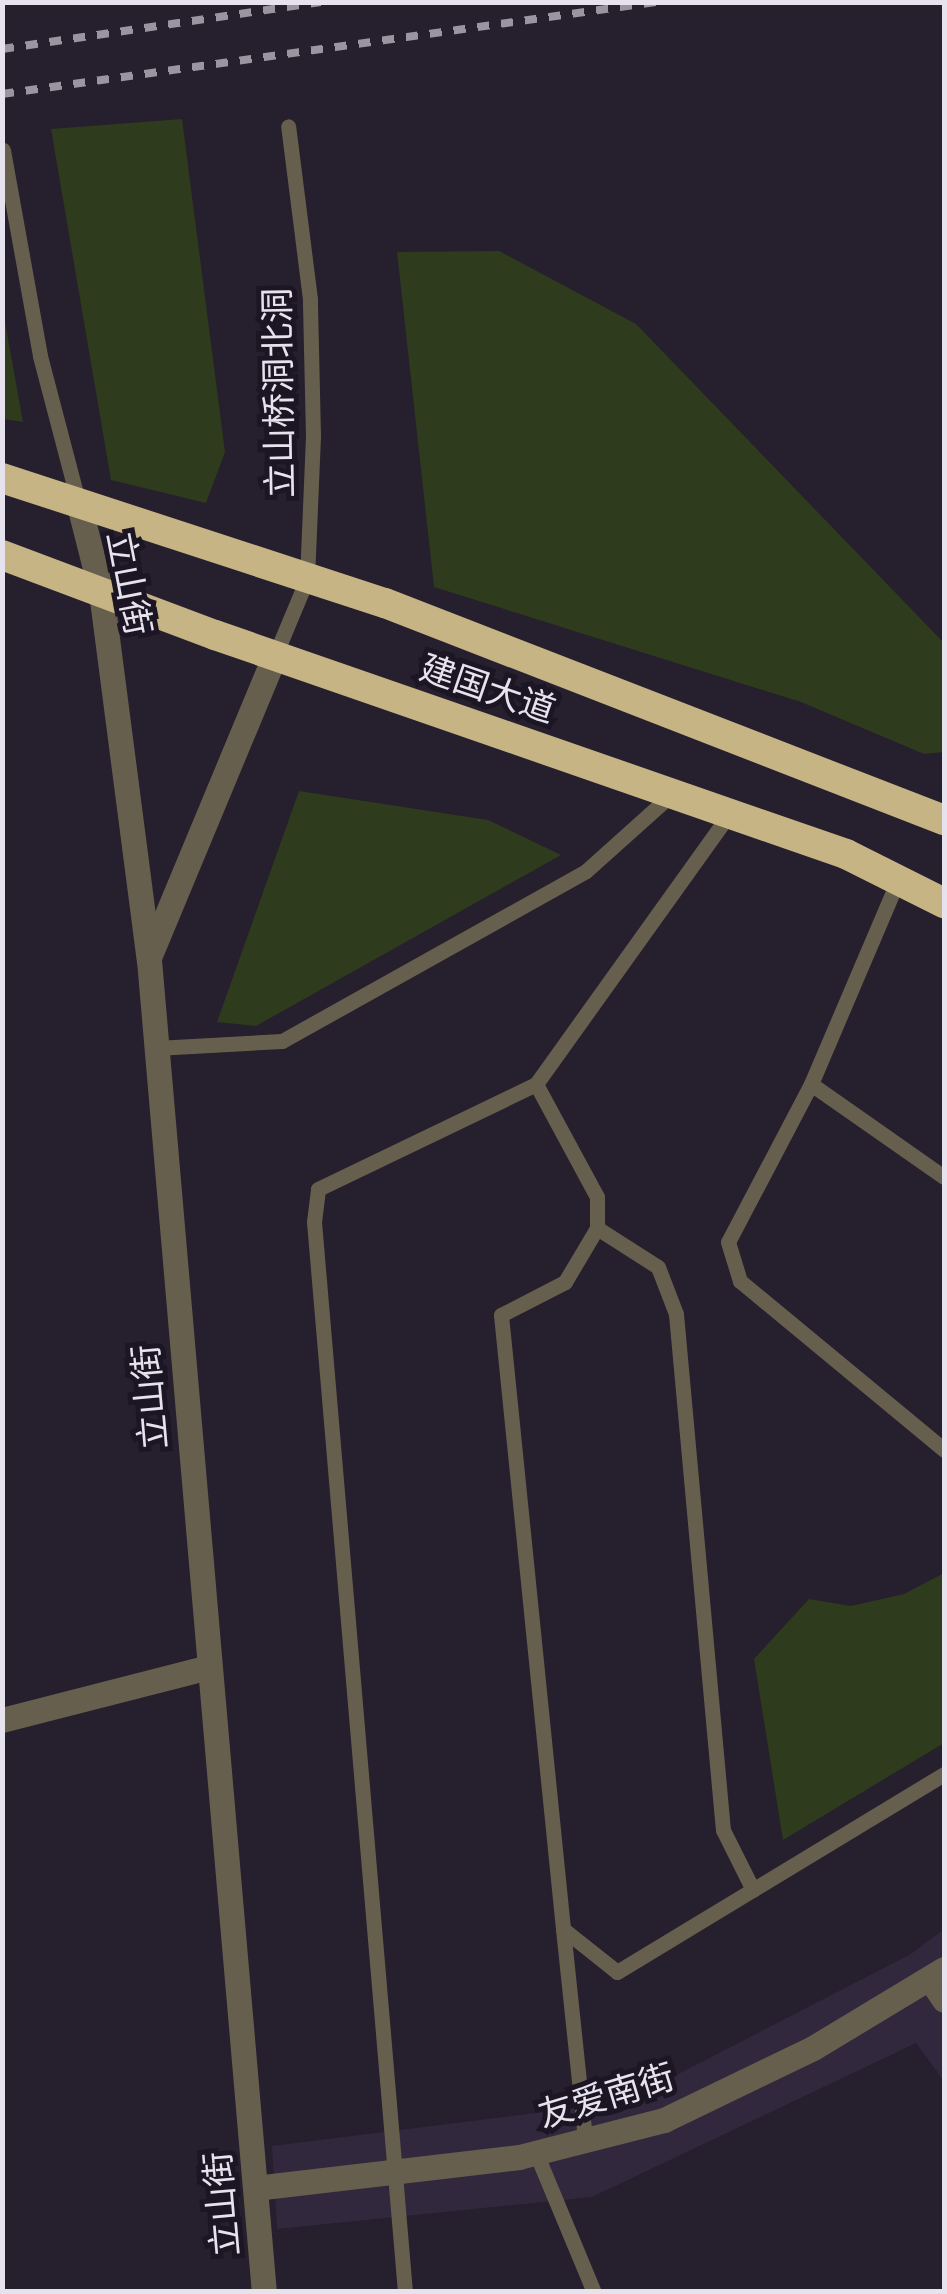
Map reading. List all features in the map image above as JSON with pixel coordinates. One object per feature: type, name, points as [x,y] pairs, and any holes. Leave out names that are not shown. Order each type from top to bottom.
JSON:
[{"type":"highway","name":"建国大道","points":[[2,478],[404,610],[944,820]]},
{"type":"highway","name":"建国大道","points":[[2,555],[846,854],[944,903]]},
{"type":"street","name":"立山街","points":[[78,501],[101,592],[148,960],[205,1668],[264,2292]]},
{"type":"street","points":[[148,960],[276,654]]},
{"type":"street","points":[[2,1720],[205,1668]]},
{"type":"street","name":"友爱南街","points":[[255,2188],[536,2153],[664,2120],[940,1983]]},
{"type":"lane","name":"立山桥洞北洞","points":[[276,654],[307,579],[310,299],[288,126]]},
{"type":"lane","points":[[3,150],[40,356],[78,501]]},
{"type":"lane","points":[[156,1048],[282,1042],[586,872],[673,793]]},
{"type":"lane","points":[[405,2292],[314,1222],[318,1189],[536,1084],[730,813]]},
{"type":"lane","points":[[898,880],[811,1084],[728,1242],[740,1281],[944,1450]]},
{"type":"lane","points":[[536,1084],[597,1196],[597,1228],[565,1282],[501,1315],[585,2140]]},
{"type":"lane","points":[[811,1084],[944,1176]]},
{"type":"lane","points":[[597,1228],[658,1267],[676,1314],[724,1830],[752,1890]]},
{"type":"lane","points":[[563,1929],[616,1972],[944,1774]]},
{"type":"lane","points":[[536,2153],[594,2292]]},
{"type":"shaded area","points":[[944,1929],[944,2081],[916,2043],[592,2197],[277,2229],[272,2146],[624,2102],[911,1954]]},
{"type":"green space","points":[[182,119],[225,452],[206,503],[111,480],[51,129]]},
{"type":"green space","points":[[499,251],[636,324],[944,643],[944,752],[924,754],[801,702],[434,587],[397,252]]},
{"type":"green space","points":[[3,311],[23,422],[3,419]]},
{"type":"green space","points":[[299,791],[488,820],[561,855],[256,1026],[217,1022]]},
{"type":"green space","points":[[944,1573],[944,1743],[783,1840],[754,1659],[809,1599],[851,1606],[904,1594]]},
{"type":"railway","points":[[2,49],[321,2]]},
{"type":"railway","points":[[2,94],[656,2]]}]
